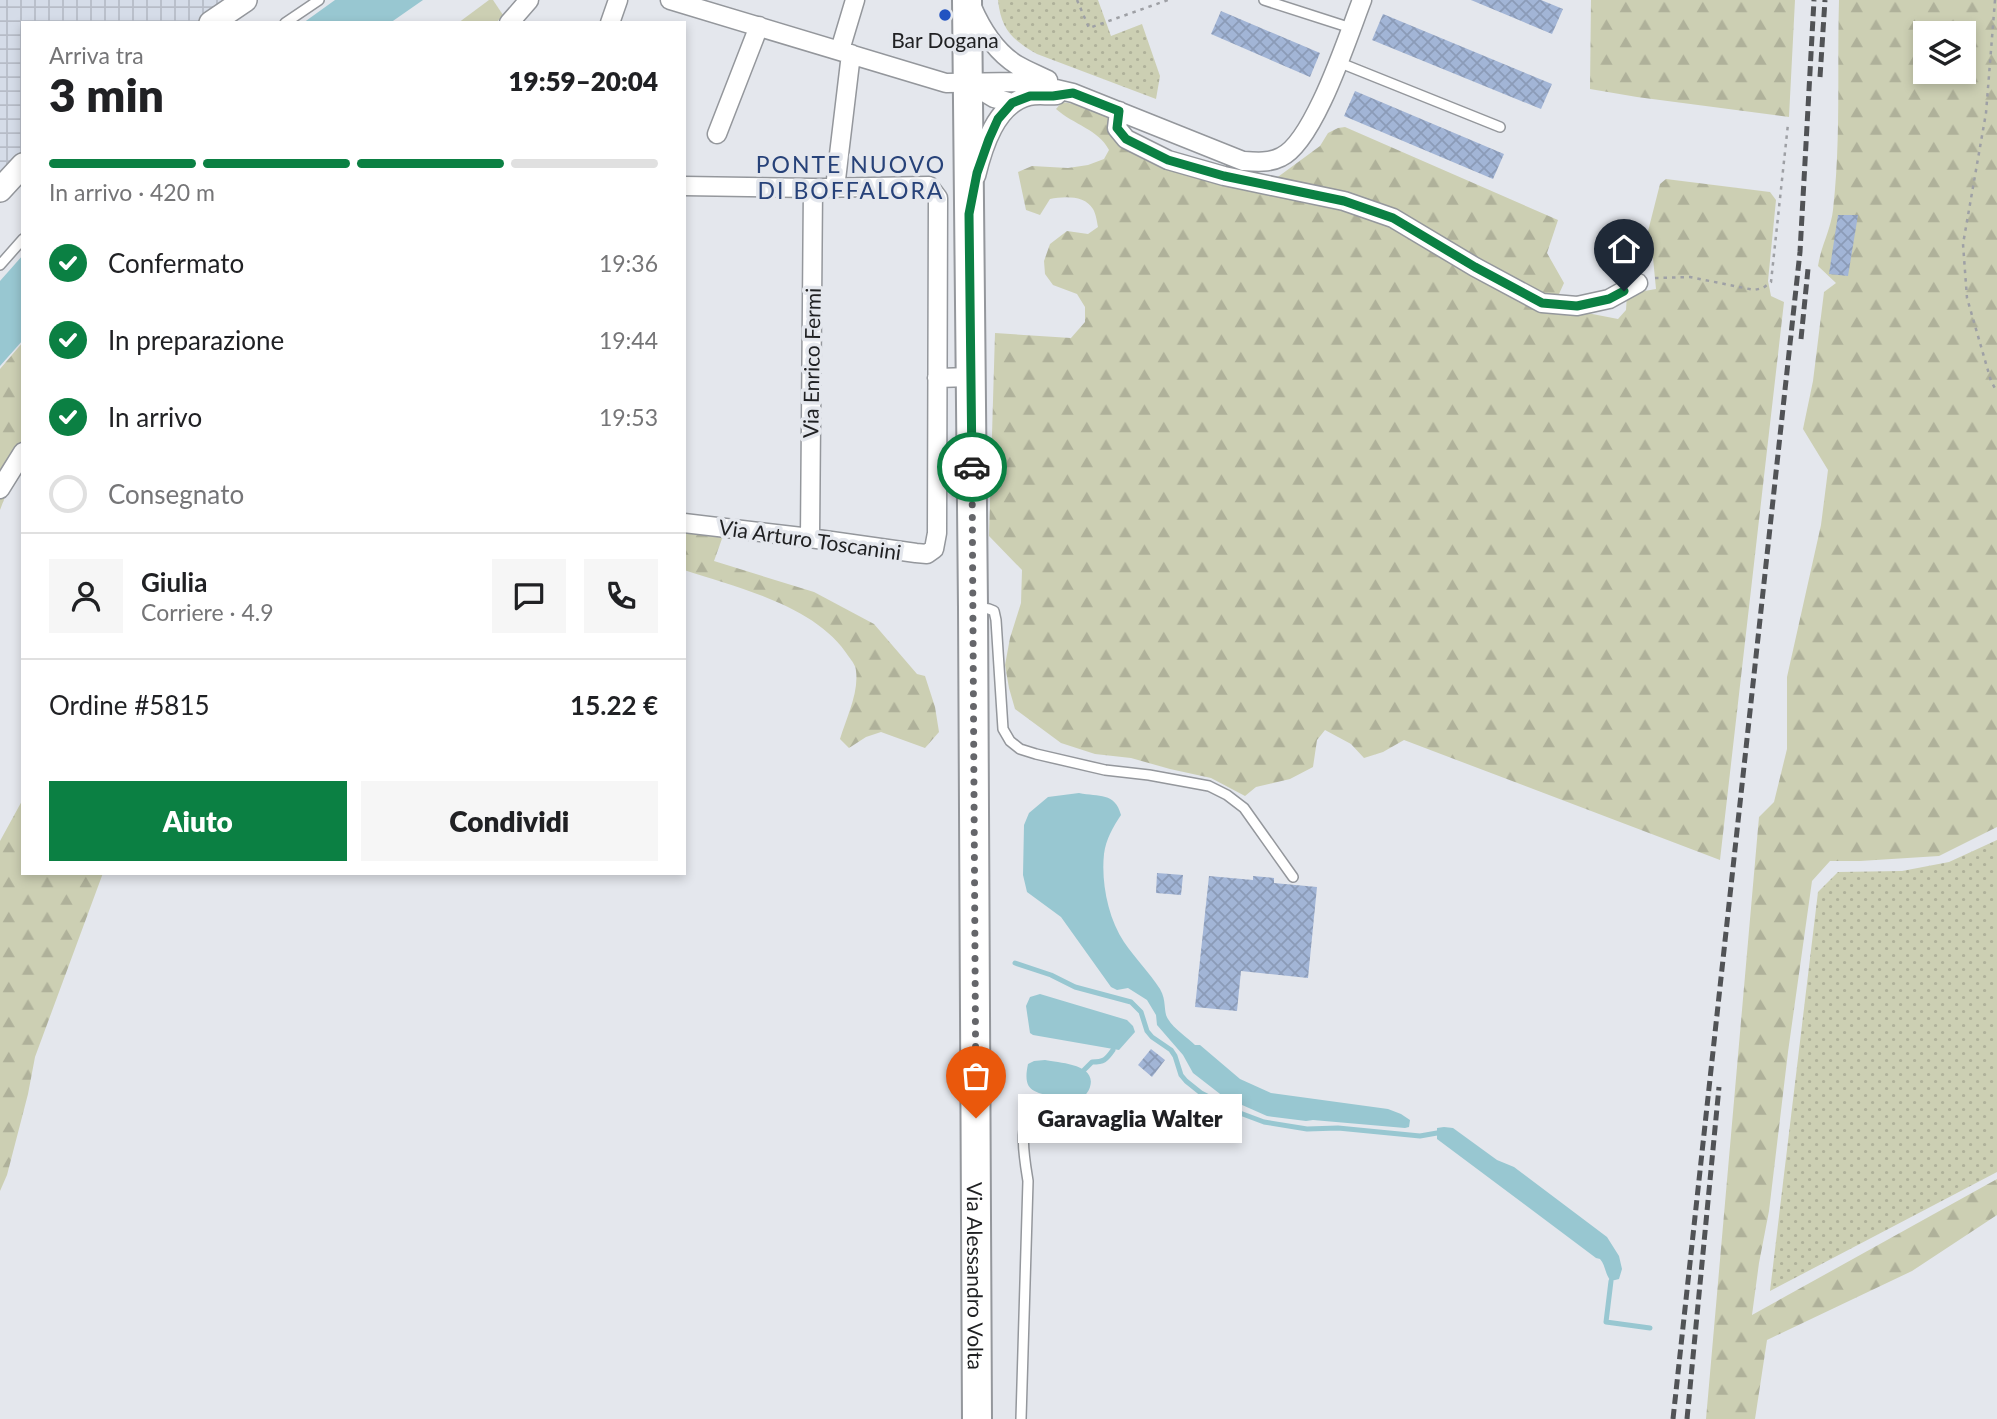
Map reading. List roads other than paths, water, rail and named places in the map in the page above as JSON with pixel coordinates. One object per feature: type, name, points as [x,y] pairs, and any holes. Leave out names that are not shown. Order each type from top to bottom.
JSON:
[{"type":"main road","name":"Via Alessandro Volta","points":[[968,0],[977,1419]]},
{"type":"street","points":[[214,21],[245,0]]},
{"type":"street","points":[[511,21],[529,0]]},
{"type":"street","points":[[611,21],[618,0]]},
{"type":"street","points":[[670,0],[946,83],[1026,82],[1073,93]]},
{"type":"street","points":[[835,188],[845,52],[855,0]]},
{"type":"street","points":[[968,0],[983,29],[1016,65],[1073,93],[1244,162],[1267,162],[1283,156],[1299,142],[1308,129],[1338,62],[1362,0]]},
{"type":"street","points":[[717,134],[759,26]]},
{"type":"street","points":[[969,83],[994,98],[1012,103]]},
{"type":"street","points":[[969,214],[977,173],[998,119],[1012,103],[1030,96],[1073,93]]},
{"type":"street","points":[[1119,111],[1117,128],[1126,139],[1168,160],[1224,176],[1344,201],[1393,218],[1542,303],[1577,306],[1609,299],[1638,283]]},
{"type":"street","points":[[0,190],[21,167]]},
{"type":"street","points":[[686,186],[929,186],[938,198],[937,378],[971,377]]},
{"type":"street","name":"Via Enrico Fermi","points":[[810,537],[813,188]]},
{"type":"street","name":"Via Arturo Toscanini","points":[[686,523],[927,554],[934,549],[937,533],[937,378]]},
{"type":"street","points":[[0,489],[21,455]]},
{"type":"lane","points":[[288,21],[319,0]]},
{"type":"lane","points":[[1264,0],[1351,28]]},
{"type":"lane","points":[[1338,62],[1500,127]]},
{"type":"lane","points":[[0,265],[21,241]]},
{"type":"lane","points":[[973,607],[994,611],[1003,729],[1010,741],[1020,749],[1105,770],[1209,786],[1244,808],[1293,877]]},
{"type":"lane","points":[[1021,1419],[1028,1181],[1024,1153],[1025,1118],[1031,1111],[1052,1116]]},
{"type":"water","points":[[335,0],[423,0],[393,21],[306,21]]},
{"type":"water","points":[[21,257],[21,342],[0,366],[0,281]]},
{"type":"water","points":[[1079,793],[1110,799],[1115,802],[1121,815],[1110,833],[1104,854],[1107,900],[1118,932],[1160,989],[1167,1016],[1174,1026],[1240,1079],[1271,1093],[1388,1109],[1410,1120],[1409,1127],[1267,1116],[1224,1097],[1193,1073],[1183,1055],[1157,1025],[1156,1015],[1147,1000],[1128,988],[1117,990],[1111,987],[1061,917],[1027,892],[1023,875],[1024,825],[1029,813],[1048,797]]},
{"type":"water","points":[[1040,994],[1127,1020],[1135,1032],[1119,1050],[1033,1035],[1030,1033],[1026,1006],[1030,997]]},
{"type":"water","points":[[1045,1060],[1076,1066],[1088,1073],[1091,1079],[1086,1094],[1077,1100],[1071,1100],[1032,1089],[1027,1080],[1028,1064]]},
{"type":"water","points":[[1437,1128],[1453,1128],[1497,1160],[1514,1167],[1607,1237],[1619,1256],[1622,1269],[1619,1279],[1611,1281],[1600,1259],[1437,1139]]},
{"type":"waterway","points":[[1015,963],[1051,975],[1075,987],[1131,1002],[1141,1012],[1147,1031],[1171,1050],[1186,1081],[1201,1093],[1240,1113],[1264,1122],[1307,1129],[1338,1128],[1420,1136],[1437,1133]]},
{"type":"waterway","points":[[1084,1070],[1092,1062],[1104,1060],[1113,1050]]},
{"type":"waterway","points":[[1611,1281],[1606,1322],[1650,1328]]},
{"type":"railway","points":[[1673,1419],[1800,252],[1814,0]]},
{"type":"railway","points":[[1820,77],[1825,0]]},
{"type":"railway","points":[[1801,339],[1808,269]]},
{"type":"railway","points":[[1687,1419],[1719,1087]]},
{"type":"place","name":"Bar Dogana","points":[[945,15]]},
{"type":"place","name":"Garavaglia Walter","points":[[976,1118]]},
{"type":"district","name":"PONTE NUOVO DI BOFFALORA","points":[[851,177]]}]
